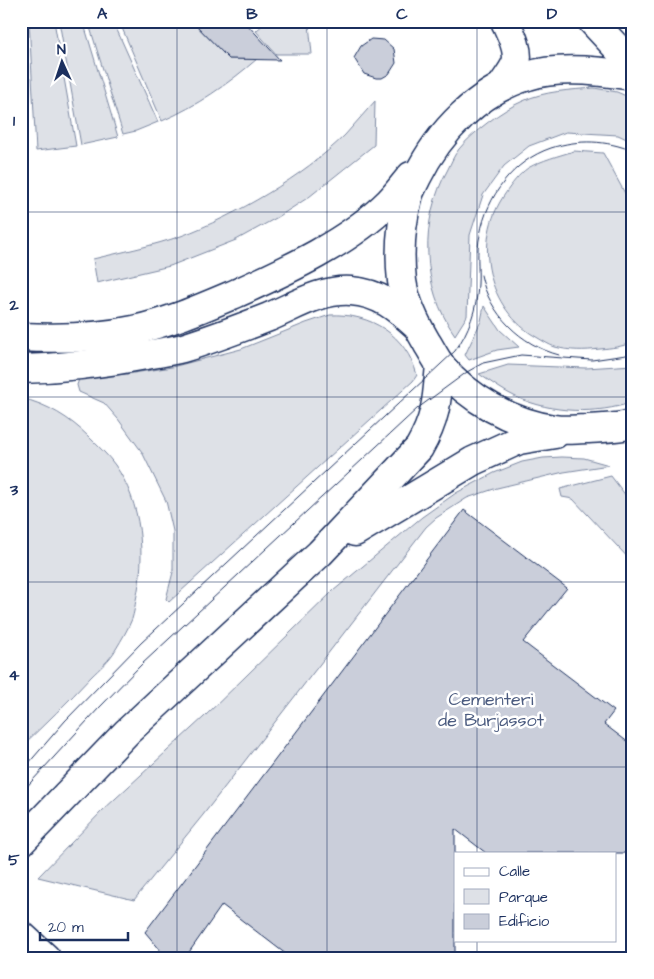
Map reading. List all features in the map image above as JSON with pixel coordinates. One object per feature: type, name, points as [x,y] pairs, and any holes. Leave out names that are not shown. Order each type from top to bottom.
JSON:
[{"type":"main road","points":[[502,86],[516,62],[514,42],[505,21]]},
{"type":"main road","points":[[592,21],[633,65]]},
{"type":"main road","points":[[21,337],[74,338],[133,330],[165,322],[225,298],[301,262],[350,233],[388,202],[425,160],[451,125],[472,107],[502,86],[529,75],[559,71],[602,71],[633,76]]},
{"type":"main road","points":[[416,326],[402,282],[401,235],[408,196],[425,160]]},
{"type":"main road","points":[[21,369],[97,364],[182,348],[230,332],[300,302],[325,294],[351,291],[375,296],[394,305],[416,326],[440,364],[455,381],[486,405],[520,421],[555,430],[614,429]]},
{"type":"main road","points":[[21,842],[127,732],[320,554],[419,448],[430,429],[436,410],[440,364]]},
{"type":"main road","points":[[320,554],[425,488],[473,461],[519,440],[614,429]]},
{"type":"main road","points":[[21,935],[46,958]]},
{"type":"green space","points":[[29,21],[54,21],[76,146],[36,151]]},
{"type":"green space","points":[[59,21],[83,21],[118,137],[81,145]]},
{"type":"green space","points":[[88,21],[113,21],[158,122],[123,134]]},
{"type":"green space","points":[[119,21],[192,21],[229,59],[257,59],[212,94],[162,121]]},
{"type":"green space","points":[[267,21],[309,24],[312,54],[276,54],[256,31]]},
{"type":"green space","points":[[594,88],[617,92],[633,99],[633,142],[618,135],[566,132],[529,146],[504,166],[483,195],[470,235],[467,316],[455,335],[435,296],[428,254],[432,210],[454,156],[465,142],[480,129],[515,105],[549,93]]},
{"type":"green space","points":[[375,101],[374,145],[309,197],[236,240],[170,266],[97,283],[93,259],[181,236],[224,218],[246,206],[310,165],[345,135]]},
{"type":"green space","points":[[574,151],[603,153],[633,208],[633,342],[612,348],[577,350],[555,347],[546,343],[521,326],[507,310],[496,293],[490,273],[487,253],[489,232],[495,213],[507,191],[518,176],[528,168],[544,160]]},
{"type":"green space","points":[[484,306],[500,330],[519,347],[497,350],[469,360],[465,355],[481,321]]},
{"type":"green space","points":[[330,315],[345,315],[359,318],[385,329],[405,348],[417,375],[413,381],[169,602],[166,599],[173,572],[173,531],[166,501],[142,452],[104,403],[79,392],[77,385],[79,379],[85,376],[127,374],[172,367],[241,349]]},
{"type":"green space","points":[[508,365],[586,368],[633,365],[633,402],[604,409],[559,409],[511,395],[479,374]]},
{"type":"green space","points":[[21,398],[49,408],[66,418],[82,430],[112,461],[124,480],[136,513],[141,548],[141,566],[132,619],[111,657],[21,747]]},
{"type":"green space","points":[[562,457],[584,458],[609,465],[564,472],[497,488],[467,498],[436,518],[426,527],[203,815],[134,900],[38,877],[103,810],[204,717],[333,591],[422,517],[456,493],[494,473],[522,462]]},
{"type":"green space","points":[[611,476],[633,505],[633,563],[573,499],[562,497],[560,489]]},
{"type":"building","points":[[192,21],[244,21],[280,60],[229,59]]},
{"type":"building","points":[[371,39],[384,40],[394,49],[396,63],[389,74],[382,78],[364,74],[354,58],[361,46]]},
{"type":"building","name":"Cementeri de Burjassot","points":[[464,510],[567,588],[523,642],[614,711],[604,724],[633,746],[633,853],[485,852],[455,829],[455,958],[291,958],[222,905],[185,958],[167,958],[145,932]]},
{"type":"tram line","points":[[21,772],[65,721],[141,643],[455,351],[468,328],[474,311],[478,284],[478,247],[484,221],[496,194],[514,171],[537,154],[551,148],[572,143],[603,143],[633,151]]},
{"type":"tram line","points":[[629,169],[633,177]]},
{"type":"tram line","points":[[481,275],[491,303],[509,326],[532,344],[559,355]]},
{"type":"tram line","points":[[21,793],[142,664],[418,408],[467,372],[483,363],[521,355],[592,360],[633,354]]}]
